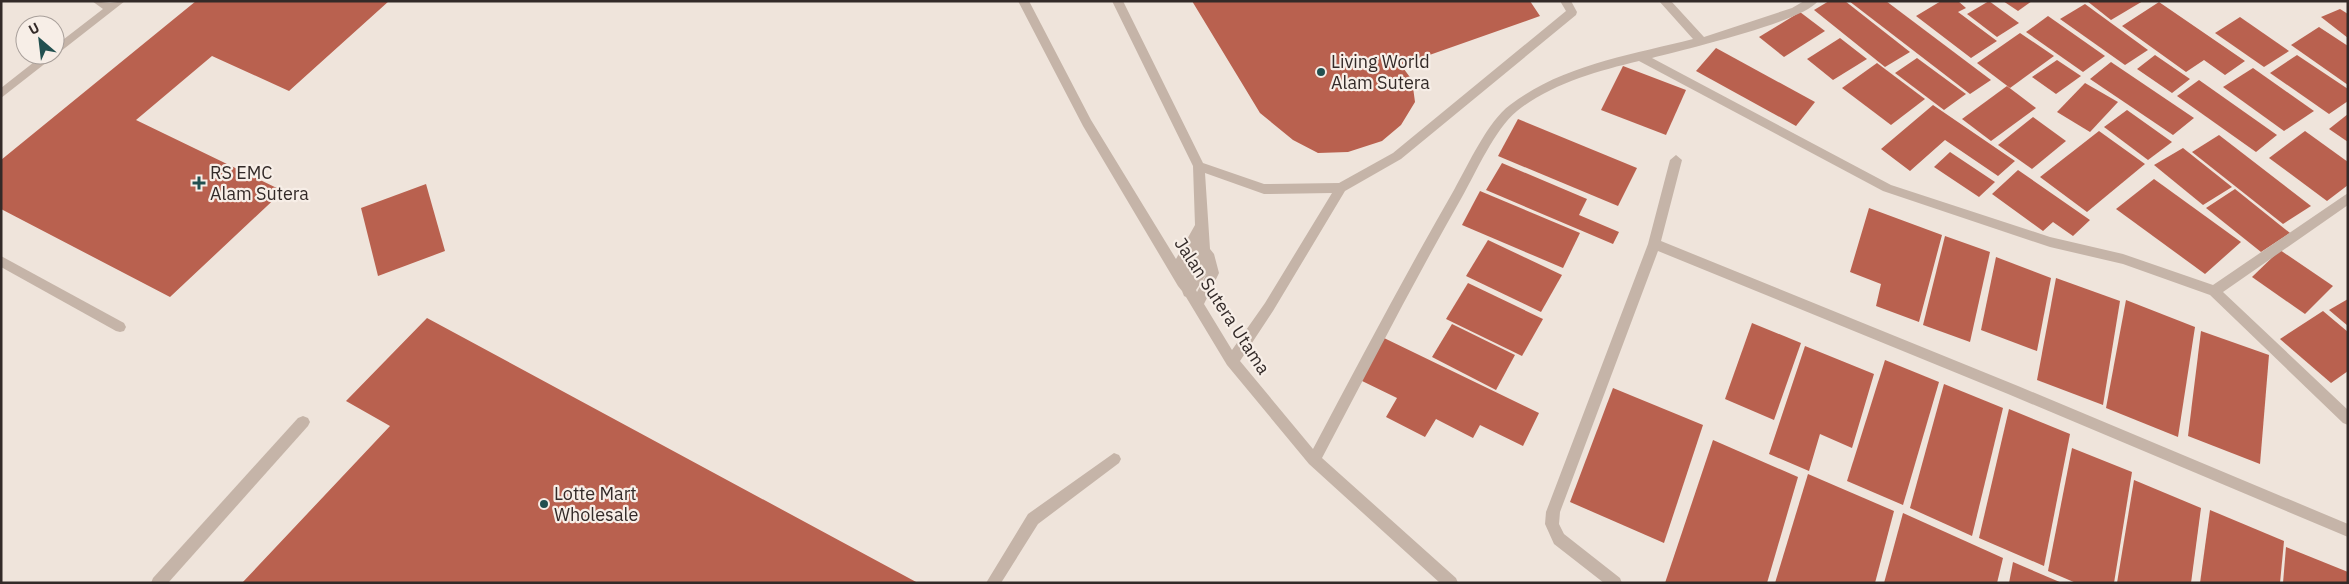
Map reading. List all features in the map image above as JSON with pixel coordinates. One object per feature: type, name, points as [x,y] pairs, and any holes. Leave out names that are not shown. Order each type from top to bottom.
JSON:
[{"type":"street","points":[[97,1],[116,5]]},
{"type":"street","name":"Jalan Sutera Utama","points":[[1023,1],[1087,123],[1232,361],[1314,460],[1451,583]]},
{"type":"street","points":[[1117,1],[1199,166],[1200,226],[1205,265],[1182,281]]},
{"type":"street","points":[[1199,166],[1264,189],[1341,188],[1397,156],[1572,12],[1565,1]]},
{"type":"street","points":[[1664,1],[1702,42]]},
{"type":"street","points":[[1314,460],[1430,242],[1496,129],[1512,109],[1544,88],[1602,66],[1702,42],[1796,11],[1812,1]]},
{"type":"street","points":[[65,44],[116,5]]},
{"type":"street","points":[[1639,56],[1887,188],[2050,242],[2123,260],[2214,290],[2303,378],[2348,418]]},
{"type":"street","points":[[1,94],[38,65]]},
{"type":"street","points":[[1615,583],[1559,539],[1552,524],[1553,512],[1654,244],[1676,160]]},
{"type":"street","points":[[1232,361],[1269,307],[1341,188]]},
{"type":"street","points":[[2214,290],[2348,198]]},
{"type":"street","points":[[1182,281],[1200,226]]},
{"type":"street","points":[[1197,305],[1213,273],[1200,226]]},
{"type":"street","points":[[1654,244],[2022,393],[2348,531]]},
{"type":"street","points":[[1,261],[120,327]]},
{"type":"street","points":[[158,583],[303,422]]},
{"type":"street","points":[[993,583],[1033,519],[1114,459]]},
{"type":"building","points":[[196,1],[389,1],[289,91],[212,56],[136,120],[283,191],[170,297],[1,209],[1,160]]},
{"type":"building","name":"Living World Alam Sutera","points":[[1192,1],[1530,1],[1540,16],[1401,65],[1412,80],[1415,102],[1401,125],[1382,141],[1348,152],[1318,153],[1293,140],[1260,113]]},
{"type":"building","points":[[1829,1],[1845,1],[1910,52],[1885,67],[1814,10]]},
{"type":"building","points":[[1849,1],[1886,1],[1991,80],[1970,94]]},
{"type":"building","points":[[1941,1],[1958,1],[1966,8],[1958,12],[1997,41],[1971,58],[1916,16]]},
{"type":"building","points":[[1989,1],[2019,23],[1997,37],[1967,14]]},
{"type":"building","points":[[2003,1],[2032,1],[2018,11]]},
{"type":"building","points":[[2087,1],[2143,1],[2111,20]]},
{"type":"building","points":[[2159,2],[2245,61],[2225,75],[2204,60],[2186,72],[2122,26]]},
{"type":"building","points":[[2085,4],[2148,50],[2125,65],[2060,19]]},
{"type":"building","points":[[2340,9],[2348,14],[2348,38],[2321,17]]},
{"type":"building","points":[[1800,12],[1825,31],[1784,57],[1759,37]]},
{"type":"building","points":[[2048,16],[2105,56],[2083,72],[2026,32]]},
{"type":"building","points":[[2240,17],[2289,51],[2264,67],[2215,33]]},
{"type":"building","points":[[2319,27],[2348,46],[2348,85],[2291,45]]},
{"type":"building","points":[[2020,33],[2054,56],[2010,88],[1977,63]]},
{"type":"building","points":[[1840,38],[1867,59],[1833,80],[1807,59]]},
{"type":"building","points":[[1716,48],[1815,102],[1796,126],[1696,71]]},
{"type":"building","points":[[2155,55],[2190,79],[2172,93],[2137,69]]},
{"type":"building","points":[[2297,55],[2348,89],[2348,101],[2329,114],[2270,73]]},
{"type":"building","points":[[1917,58],[1966,94],[1944,110],[1895,73]]},
{"type":"building","points":[[2057,60],[2081,76],[2056,94],[2032,77]]},
{"type":"building","points":[[2111,62],[2194,118],[2173,135],[2090,79]]},
{"type":"building","points":[[1877,63],[1925,99],[1891,125],[1842,88]]},
{"type":"building","points":[[1623,66],[1686,90],[1666,135],[1601,110]]},
{"type":"building","points":[[2253,68],[2314,111],[2284,131],[2223,87]]},
{"type":"building","points":[[2199,80],[2277,135],[2256,152],[2177,96]]},
{"type":"building","points":[[2085,83],[2118,102],[2090,132],[2057,112]]},
{"type":"building","points":[[2007,86],[2036,108],[1991,141],[1962,119]]},
{"type":"building","points":[[1933,105],[2015,161],[1998,176],[1945,140],[1910,171],[1881,149]]},
{"type":"building","points":[[2127,110],[2172,142],[2148,160],[2104,127]]},
{"type":"building","points":[[2348,114],[2348,142],[2329,129]]},
{"type":"building","points":[[2033,117],[2066,141],[2032,169],[1998,145]]},
{"type":"building","points":[[1518,119],[1637,168],[1618,206],[1498,156]]},
{"type":"building","points":[[2099,131],[2145,164],[2087,212],[2040,177]]},
{"type":"building","points":[[2305,131],[2348,162],[2348,185],[2327,201],[2269,158]]},
{"type":"building","points":[[2219,135],[2311,206],[2283,224],[2192,152]]},
{"type":"building","points":[[2183,148],[2232,187],[2203,205],[2154,165]]},
{"type":"building","points":[[1950,152],[1995,182],[1979,197],[1934,167]]},
{"type":"building","points":[[1502,163],[1587,199],[1579,215],[1619,232],[1613,244],[1486,190]]},
{"type":"building","points":[[2018,170],[2090,220],[2073,236],[2053,222],[2043,231],[1992,194]]},
{"type":"building","points":[[2154,179],[2241,242],[2205,274],[2116,209]]},
{"type":"building","points":[[426,184],[445,251],[378,276],[361,208]]},
{"type":"building","points":[[2235,189],[2290,233],[2261,252],[2206,208]]},
{"type":"building","points":[[1480,191],[1580,233],[1563,268],[1462,225]]},
{"type":"building","points":[[1869,208],[1942,235],[1919,322],[1876,306],[1881,284],[1850,272]]},
{"type":"building","points":[[1945,236],[1990,252],[1970,342],[1923,325]]},
{"type":"building","points":[[1488,240],[1562,275],[1541,312],[1466,276]]},
{"type":"building","points":[[2280,250],[2333,286],[2305,314],[2252,277]]},
{"type":"building","points":[[1996,257],[2051,278],[2037,351],[1981,330]]},
{"type":"building","points":[[2056,278],[2120,301],[2103,405],[2037,380]]},
{"type":"building","points":[[1468,283],[1543,319],[1522,356],[1446,319]]},
{"type":"building","points":[[2348,299],[2348,326],[2329,310]]},
{"type":"building","points":[[2126,300],[2195,327],[2178,437],[2106,408]]},
{"type":"building","points":[[2323,311],[2348,332],[2348,371],[2331,383],[2280,339]]},
{"type":"building","name":"Lotte Mart Wholesale","points":[[427,318],[918,583],[242,583],[390,426],[346,401]]},
{"type":"building","points":[[1752,323],[1801,343],[1774,420],[1725,399]]},
{"type":"building","points":[[1452,324],[1515,355],[1496,390],[1432,357]]},
{"type":"building","points":[[2201,331],[2269,355],[2260,464],[2188,436]]},
{"type":"building","points":[[1384,338],[1539,413],[1523,446],[1480,425],[1473,438],[1436,419],[1425,437],[1386,417],[1397,398],[1360,380]]},
{"type":"building","points":[[1805,346],[1874,374],[1852,448],[1820,434],[1809,471],[1769,454]]},
{"type":"building","points":[[1885,360],[1939,382],[1903,505],[1847,481]]},
{"type":"building","points":[[1944,384],[2003,408],[1972,536],[1910,508]]},
{"type":"building","points":[[1613,388],[1703,425],[1664,543],[1570,502]]},
{"type":"building","points":[[2009,409],[2070,434],[2044,566],[1979,538]]},
{"type":"building","points":[[1713,440],[1798,477],[1767,583],[1665,583]]},
{"type":"building","points":[[2072,448],[2132,472],[2114,583],[2076,583],[2048,571]]},
{"type":"building","points":[[1808,474],[1894,511],[1875,583],[1775,583]]},
{"type":"building","points":[[2134,480],[2201,508],[2191,583],[2117,583]]},
{"type":"building","points":[[2210,510],[2284,541],[2280,583],[2200,583]]},
{"type":"building","points":[[1903,513],[2003,558],[1997,583],[1884,583]]},
{"type":"building","points":[[2286,547],[2348,572],[2348,583],[2283,583]]},
{"type":"building","points":[[2013,562],[2062,583],[2009,583]]},
{"type":"place","name":"Living World Alam Sutera","points":[[1321,72]]},
{"type":"place","name":"RS EMC Alam Sutera","points":[[199,183]]},
{"type":"place","name":"Lotte Mart Wholesale","points":[[544,504]]}]
